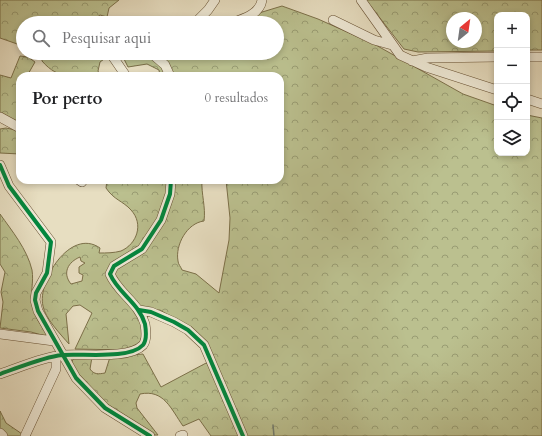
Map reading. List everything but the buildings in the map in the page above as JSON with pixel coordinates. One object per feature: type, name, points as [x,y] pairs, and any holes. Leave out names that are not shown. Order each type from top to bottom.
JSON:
[{"type":"street","points":[[202,16],[214,0]]},
{"type":"street","points":[[248,16],[255,13],[261,5],[262,0]]},
{"type":"street","points":[[361,0],[400,54],[412,61],[494,89]]},
{"type":"street","points":[[333,20],[374,40],[394,46]]},
{"type":"street","points":[[412,61],[428,58],[494,57]]},
{"type":"street","points":[[530,57],[542,57]]},
{"type":"street","points":[[116,60],[123,72]]},
{"type":"street","points":[[159,60],[165,65],[168,72]]},
{"type":"street","points":[[530,100],[542,104]]},
{"type":"street","points":[[0,117],[16,126]]},
{"type":"street","points":[[0,165],[9,186],[51,242],[47,273],[36,293],[35,300],[38,311],[54,341],[59,356],[76,378],[105,408],[150,436]]},
{"type":"street","points":[[0,374],[59,356],[101,355],[127,352],[137,349],[146,340],[145,325],[139,310],[113,281],[110,274],[114,266],[142,249],[161,220],[170,194],[171,184]]},
{"type":"street","points":[[139,310],[151,312],[174,322],[188,330],[204,345],[243,436]]},
{"type":"street","points":[[0,334],[54,341]]},
{"type":"street","points":[[25,436],[56,369],[59,356]]},
{"type":"street","points":[[0,433],[3,436]]},
{"type":"green space","points":[[0,0],[119,0],[109,8],[107,16],[16,16],[16,44],[0,38]]},
{"type":"green space","points":[[366,0],[542,0],[542,50],[530,50],[530,12],[494,12],[494,51],[418,52],[404,49]]},
{"type":"green space","points":[[282,6],[318,19],[374,44],[463,94],[494,105],[494,156],[530,156],[530,116],[542,118],[542,436],[246,436],[193,330],[160,310],[151,310],[147,313],[147,321],[139,345],[126,350],[75,349],[92,313],[80,305],[73,306],[66,314],[69,344],[50,321],[44,311],[42,296],[50,272],[58,260],[67,251],[78,245],[89,243],[100,248],[99,253],[113,253],[127,248],[135,239],[138,227],[135,215],[128,207],[109,192],[106,188],[106,184],[202,184],[204,221],[192,226],[180,242],[178,248],[178,262],[182,270],[196,274],[219,293],[229,240],[230,218],[226,184],[284,184],[284,72],[159,72],[159,70],[147,64],[128,67],[124,60],[284,60],[284,16],[252,16]],"holes":[[[80,257],[81,261],[85,263],[79,267],[79,273],[83,275],[82,281],[71,284],[67,276],[68,268],[72,262]]]},
{"type":"green space","points":[[18,60],[32,60],[35,62],[29,72],[16,72],[16,123],[0,121],[0,75],[11,78]]},
{"type":"green space","points":[[103,60],[100,62],[98,72],[55,72],[42,61]]},
{"type":"green space","points":[[6,128],[16,130],[16,154],[0,153],[0,129]]},
{"type":"green space","points":[[0,214],[19,240],[30,262],[32,270],[31,296],[33,308],[49,337],[31,332],[0,328],[3,302],[1,292],[5,272],[0,264]]},
{"type":"green space","points":[[143,354],[161,387],[208,362],[240,436],[211,436],[199,419],[183,426],[161,397],[148,393],[140,394],[136,403],[137,408],[158,435],[155,435],[108,405],[73,368],[72,361],[76,357],[92,357],[90,369],[97,374],[101,374],[105,373],[110,357]]},
{"type":"green space","points":[[0,411],[6,423],[25,436],[0,436]]},
{"type":"waterway","points":[[273,425],[274,436]]},
{"type":"cycle path","points":[[0,165],[9,186],[51,242],[47,273],[36,293],[35,300],[38,311],[76,378],[105,408],[150,436]]},
{"type":"cycle path","points":[[0,374],[55,356],[127,353],[136,350],[143,345],[146,332],[142,317],[138,310],[118,287],[110,274],[114,266],[142,249],[161,220],[170,194],[171,184]]},
{"type":"cycle path","points":[[139,310],[151,312],[174,322],[188,330],[204,345],[243,436]]}]
